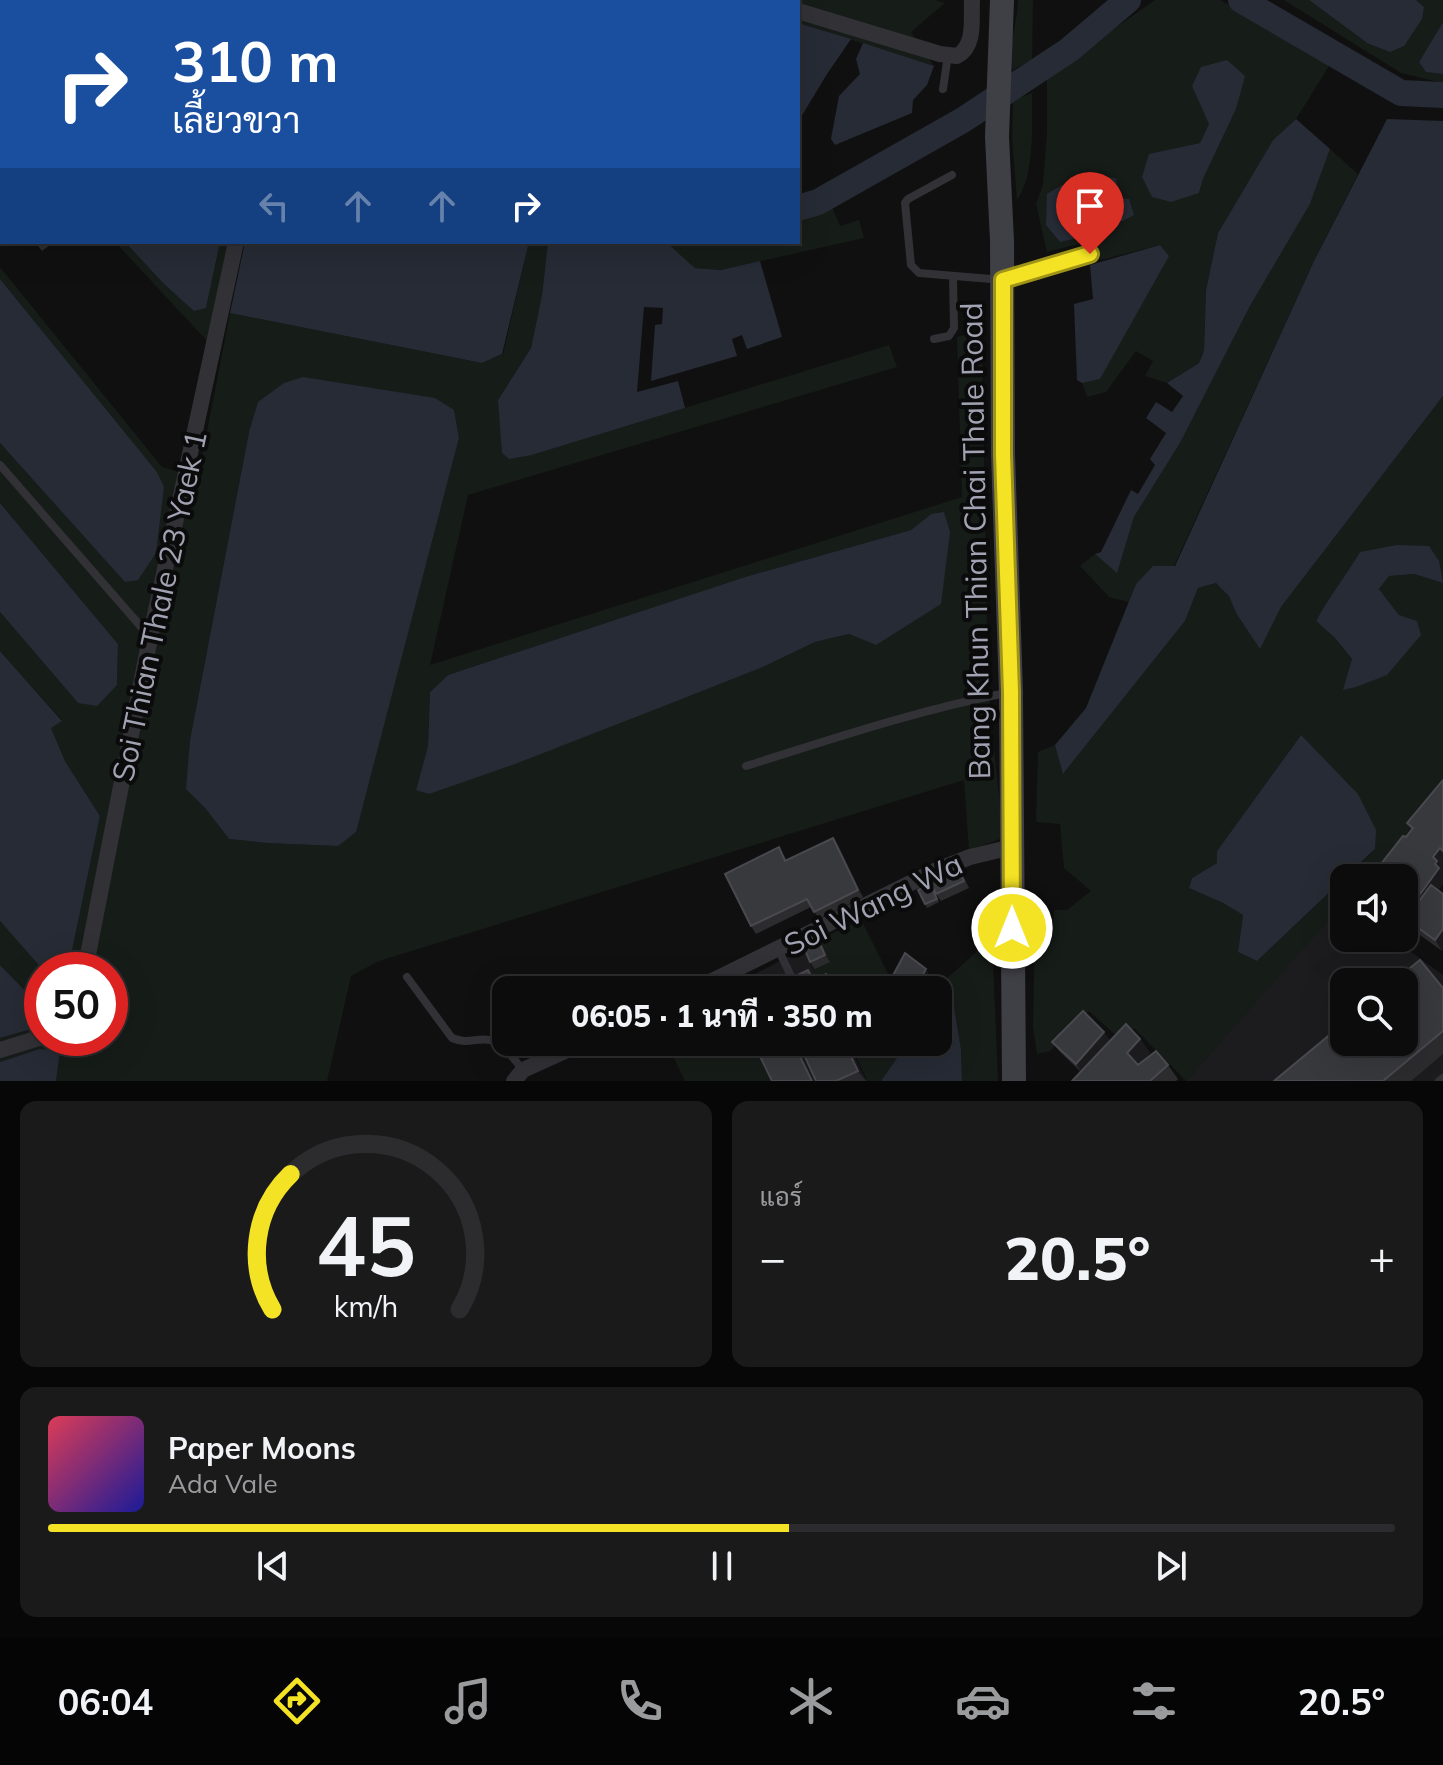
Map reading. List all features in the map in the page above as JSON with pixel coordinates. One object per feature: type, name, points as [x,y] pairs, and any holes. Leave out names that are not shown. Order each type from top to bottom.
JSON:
[{"type":"main road","name":"Bang Khun Thian Chai Thale Road","points":[[1002,0],[997,137],[1011,692],[1014,1081]]},
{"type":"street","points":[[800,12],[940,54],[957,56],[968,48],[970,41],[972,0]]},
{"type":"street","name":"Soi Thian Thale 23 Yaek 1","points":[[89,952],[150,638],[236,244]]},
{"type":"street","name":"Soi Wang Wa","points":[[723,976],[937,870],[970,857],[1012,847]]},
{"type":"street","points":[[0,1050],[24,1043]]},
{"type":"street","points":[[518,1076],[557,1056]]},
{"type":"lane","points":[[943,89],[948,55]]},
{"type":"lane","points":[[952,175],[908,199],[905,204],[911,265],[919,273],[1003,280],[1090,254]]},
{"type":"lane","points":[[934,339],[949,336],[954,328],[953,276]]},
{"type":"lane","points":[[0,465],[150,638]]},
{"type":"lane","points":[[746,766],[855,731],[1011,692]]},
{"type":"lane","points":[[778,949],[791,976]]},
{"type":"lane","points":[[407,977],[452,1038],[461,1042],[489,1039],[507,1052],[518,1076]]},
{"type":"shaded area","points":[[800,0],[935,0],[945,3],[911,32],[934,66],[800,24]]},
{"type":"shaded area","points":[[1018,0],[1033,0],[1032,60],[1012,70],[1011,47]]},
{"type":"shaded area","points":[[1155,0],[1220,0],[1331,63],[1296,119],[1273,140],[1218,233],[1206,290],[1204,351],[1199,363],[1167,383],[1145,376],[1153,361],[1136,351],[1106,392],[1087,397],[1082,383],[1100,378],[1160,245],[1101,260],[1094,240],[1047,252],[1036,204],[1043,185],[1047,76]],"holes":[[[1236,109],[1199,193],[1149,155],[1200,143],[1209,124]]]},
{"type":"shaded area","points":[[1284,0],[1309,0],[1367,43],[1424,7],[1416,0],[1443,0],[1443,22],[1419,62],[1427,72],[1443,74],[1443,83],[1401,73]]},
{"type":"shaded area","points":[[1309,0],[1416,0],[1424,7],[1422,19],[1404,46],[1390,52],[1367,43]]},
{"type":"shaded area","points":[[1443,22],[1443,74],[1426,72],[1419,62]]},
{"type":"shaded area","points":[[800,24],[851,39],[800,119]]},
{"type":"shaded area","points":[[863,43],[934,66],[927,85],[913,100],[912,113],[835,145],[831,139],[839,96],[860,74],[856,59]]},
{"type":"shaded area","points":[[1227,60],[1245,76],[1236,109],[1199,193],[1171,202],[1152,197],[1142,177],[1149,154],[1200,143],[1209,124],[1192,86],[1201,67]]},
{"type":"shaded area","points":[[1032,93],[1030,163],[1017,200],[1012,138],[1013,100]]},
{"type":"shaded area","points":[[1296,119],[1330,149],[1310,204],[1250,306],[1180,443],[1134,517],[1117,573],[1095,554],[1101,552],[1131,490],[1138,494],[1155,465],[1150,459],[1166,433],[1146,418],[1156,402],[1172,412],[1183,396],[1167,383],[1199,363],[1204,351],[1206,290],[1218,233],[1273,140]]},
{"type":"shaded area","points":[[1387,119],[1443,121],[1443,396],[1281,607],[1260,649],[1236,613],[1229,596],[1216,583],[1198,588],[1185,621],[1063,774],[1055,745],[1086,708],[1136,584],[1153,566],[1175,566],[1314,261]]},
{"type":"shaded area","points":[[1330,149],[1358,174],[1314,261],[1174,566],[1136,584],[1129,602],[1109,597],[1080,566],[1095,554],[1117,572],[1134,517],[1180,443],[1250,306],[1310,204]]},
{"type":"shaded area","points":[[1095,177],[1116,178],[1119,198],[1129,199],[1134,215],[1099,233],[1060,242],[1046,225],[1047,194],[1062,185]]},
{"type":"shaded area","points":[[832,207],[840,226],[859,220],[864,238],[721,270],[695,268],[668,244],[800,244],[800,222]]},
{"type":"shaded area","points":[[117,244],[127,244],[162,282],[206,308],[220,244],[228,244],[208,342]]},
{"type":"shaded area","points":[[127,244],[220,244],[206,308],[194,311]]},
{"type":"shaded area","points":[[245,244],[529,244],[502,354],[482,363],[230,313]]},
{"type":"shaded area","points":[[529,244],[548,244],[542,295],[531,348],[498,400],[532,455],[889,345],[897,367],[468,495],[430,665],[962,497],[957,337],[972,333],[982,347],[988,689],[1003,838],[969,850],[964,780],[379,961],[351,976],[327,1081],[56,1081],[58,1056],[128,1056],[128,952],[72,952],[100,816],[65,761],[50,727],[62,720],[0,651],[0,612],[78,703],[117,685],[118,644],[0,503],[0,443],[125,581],[157,472],[0,279],[0,267],[162,467],[198,478],[230,313],[482,363],[503,354]],"holes":[[[454,410],[459,438],[355,832],[337,846],[229,839],[187,789],[190,740],[249,432]],[[931,514],[876,645],[849,634],[815,642],[763,667],[687,697],[416,790],[428,746],[430,692],[448,675],[745,577],[911,530]]]},
{"type":"shaded area","points":[[548,244],[668,244],[695,268],[721,270],[760,261],[782,337],[747,349],[742,335],[732,339],[737,356],[651,381],[655,325],[662,324],[663,308],[644,307],[637,392],[678,381],[685,408],[532,455],[509,459],[502,453],[498,400],[531,348],[542,295]]},
{"type":"shaded area","points":[[1160,245],[1169,256],[1100,379],[1082,383],[1077,380],[1074,304],[1093,299],[1090,265]]},
{"type":"shaded area","points":[[0,279],[157,472],[164,487],[156,553],[138,580],[125,582],[0,443]]},
{"type":"shaded area","points":[[303,377],[435,398],[454,410],[459,438],[356,832],[338,846],[229,839],[186,789],[190,740],[249,432],[258,402],[284,383]]},
{"type":"shaded area","points":[[1443,396],[1443,583],[1443,796],[1387,864],[1360,864],[1375,850],[1358,794],[1300,736],[1217,851],[1217,863],[1192,878],[1189,888],[1243,915],[1238,952],[1257,961],[1330,892],[1330,919],[1186,1081],[1134,1028],[1121,1040],[1089,1011],[1050,1051],[1037,1054],[1033,1027],[1035,926],[1053,927],[1054,910],[1067,910],[1091,891],[1064,868],[1060,824],[1036,822],[1038,752],[1055,745],[1064,773],[1185,621],[1198,588],[1216,583],[1229,595],[1236,613],[1260,648],[1281,607]],"holes":[[[1361,552],[1443,583],[1414,574],[1389,576],[1379,589],[1400,616],[1352,659],[1316,621]]]},
{"type":"shaded area","points":[[0,503],[118,644],[117,685],[97,706],[78,703],[0,612]]},
{"type":"shaded area","points":[[944,512],[950,532],[941,604],[876,645],[849,634],[815,642],[763,667],[515,764],[429,794],[416,790],[428,746],[430,692],[448,675],[745,577],[911,530],[931,514]]},
{"type":"shaded area","points":[[1397,545],[1429,546],[1439,561],[1443,583],[1414,574],[1389,576],[1379,589],[1399,615],[1417,621],[1421,635],[1387,675],[1343,690],[1352,659],[1316,621],[1360,552]]},
{"type":"shaded area","points":[[0,651],[62,721],[51,728],[65,761],[100,816],[72,952],[27,952],[0,921]]},
{"type":"shaded area","points":[[1301,735],[1358,794],[1376,830],[1375,849],[1359,864],[1330,864],[1330,892],[1257,961],[1238,952],[1243,915],[1189,888],[1192,878],[1217,863],[1217,851]]},
{"type":"shaded area","points":[[1330,917],[1330,952],[1411,952],[1443,975],[1443,1081],[1186,1081]]},
{"type":"shaded area","points":[[861,919],[889,976],[816,976],[803,949]]},
{"type":"shaded area","points":[[0,921],[27,952],[24,952],[24,990],[0,965]]},
{"type":"shaded area","points":[[992,938],[998,1081],[962,1081],[961,1049],[950,976]]},
{"type":"shaded area","points":[[803,949],[816,976],[751,976]]},
{"type":"shaded area","points":[[0,965],[24,990],[24,1031],[0,1038]]},
{"type":"shaded area","points":[[952,1004],[961,1049],[962,1081],[881,1081],[898,1056],[952,1056]]},
{"type":"shaded area","points":[[24,1031],[24,1054],[0,1062],[0,1038]]},
{"type":"shaded area","points":[[24,1054],[59,1056],[56,1081],[0,1081],[0,1062]]},
{"type":"shaded area","points":[[673,1056],[760,1056],[773,1081],[685,1081]]},
{"type":"shaded area","points":[[856,1056],[898,1056],[881,1081],[865,1081]]},
{"type":"building","points":[[1443,780],[1443,851],[1440,848],[1433,857],[1439,868],[1421,893],[1418,891],[1418,864],[1381,864],[1413,828],[1407,823]]},
{"type":"building","points":[[833,838],[858,890],[814,912],[807,899],[751,926],[725,874],[779,847],[785,861]]},
{"type":"building","points":[[958,868],[964,881],[936,894],[930,881]]},
{"type":"building","points":[[930,884],[937,899],[925,904],[918,890]]},
{"type":"building","points":[[1431,885],[1443,894],[1443,929],[1435,940],[1418,928],[1418,903]]},
{"type":"building","points":[[817,937],[825,955],[810,962],[802,943]]},
{"type":"building","points":[[905,953],[926,969],[922,976],[893,976]]},
{"type":"building","points":[[1420,960],[1443,988],[1443,1031],[1418,1052],[1418,968],[1410,968]]},
{"type":"building","points":[[808,970],[811,976],[795,976]]},
{"type":"building","points":[[1083,1011],[1104,1032],[1076,1064],[1052,1042]]},
{"type":"building","points":[[1126,1024],[1140,1039],[1127,1053],[1138,1065],[1156,1051],[1168,1065],[1150,1081],[1072,1081]]},
{"type":"building","points":[[1330,1035],[1330,1056],[1413,1056],[1383,1081],[1274,1081]]},
{"type":"building","points":[[760,1056],[800,1056],[812,1081],[772,1081]]},
{"type":"building","points":[[804,1056],[851,1056],[858,1071],[836,1081],[816,1081]]},
{"type":"waterway","points":[[800,207],[818,202],[963,120],[1069,50],[1128,0]]},
{"type":"waterway","points":[[1241,0],[1401,93],[1443,95]]},
{"type":"route","points":[[1012,928],[1011,692],[1003,454],[1003,280],[1090,254]]}]
